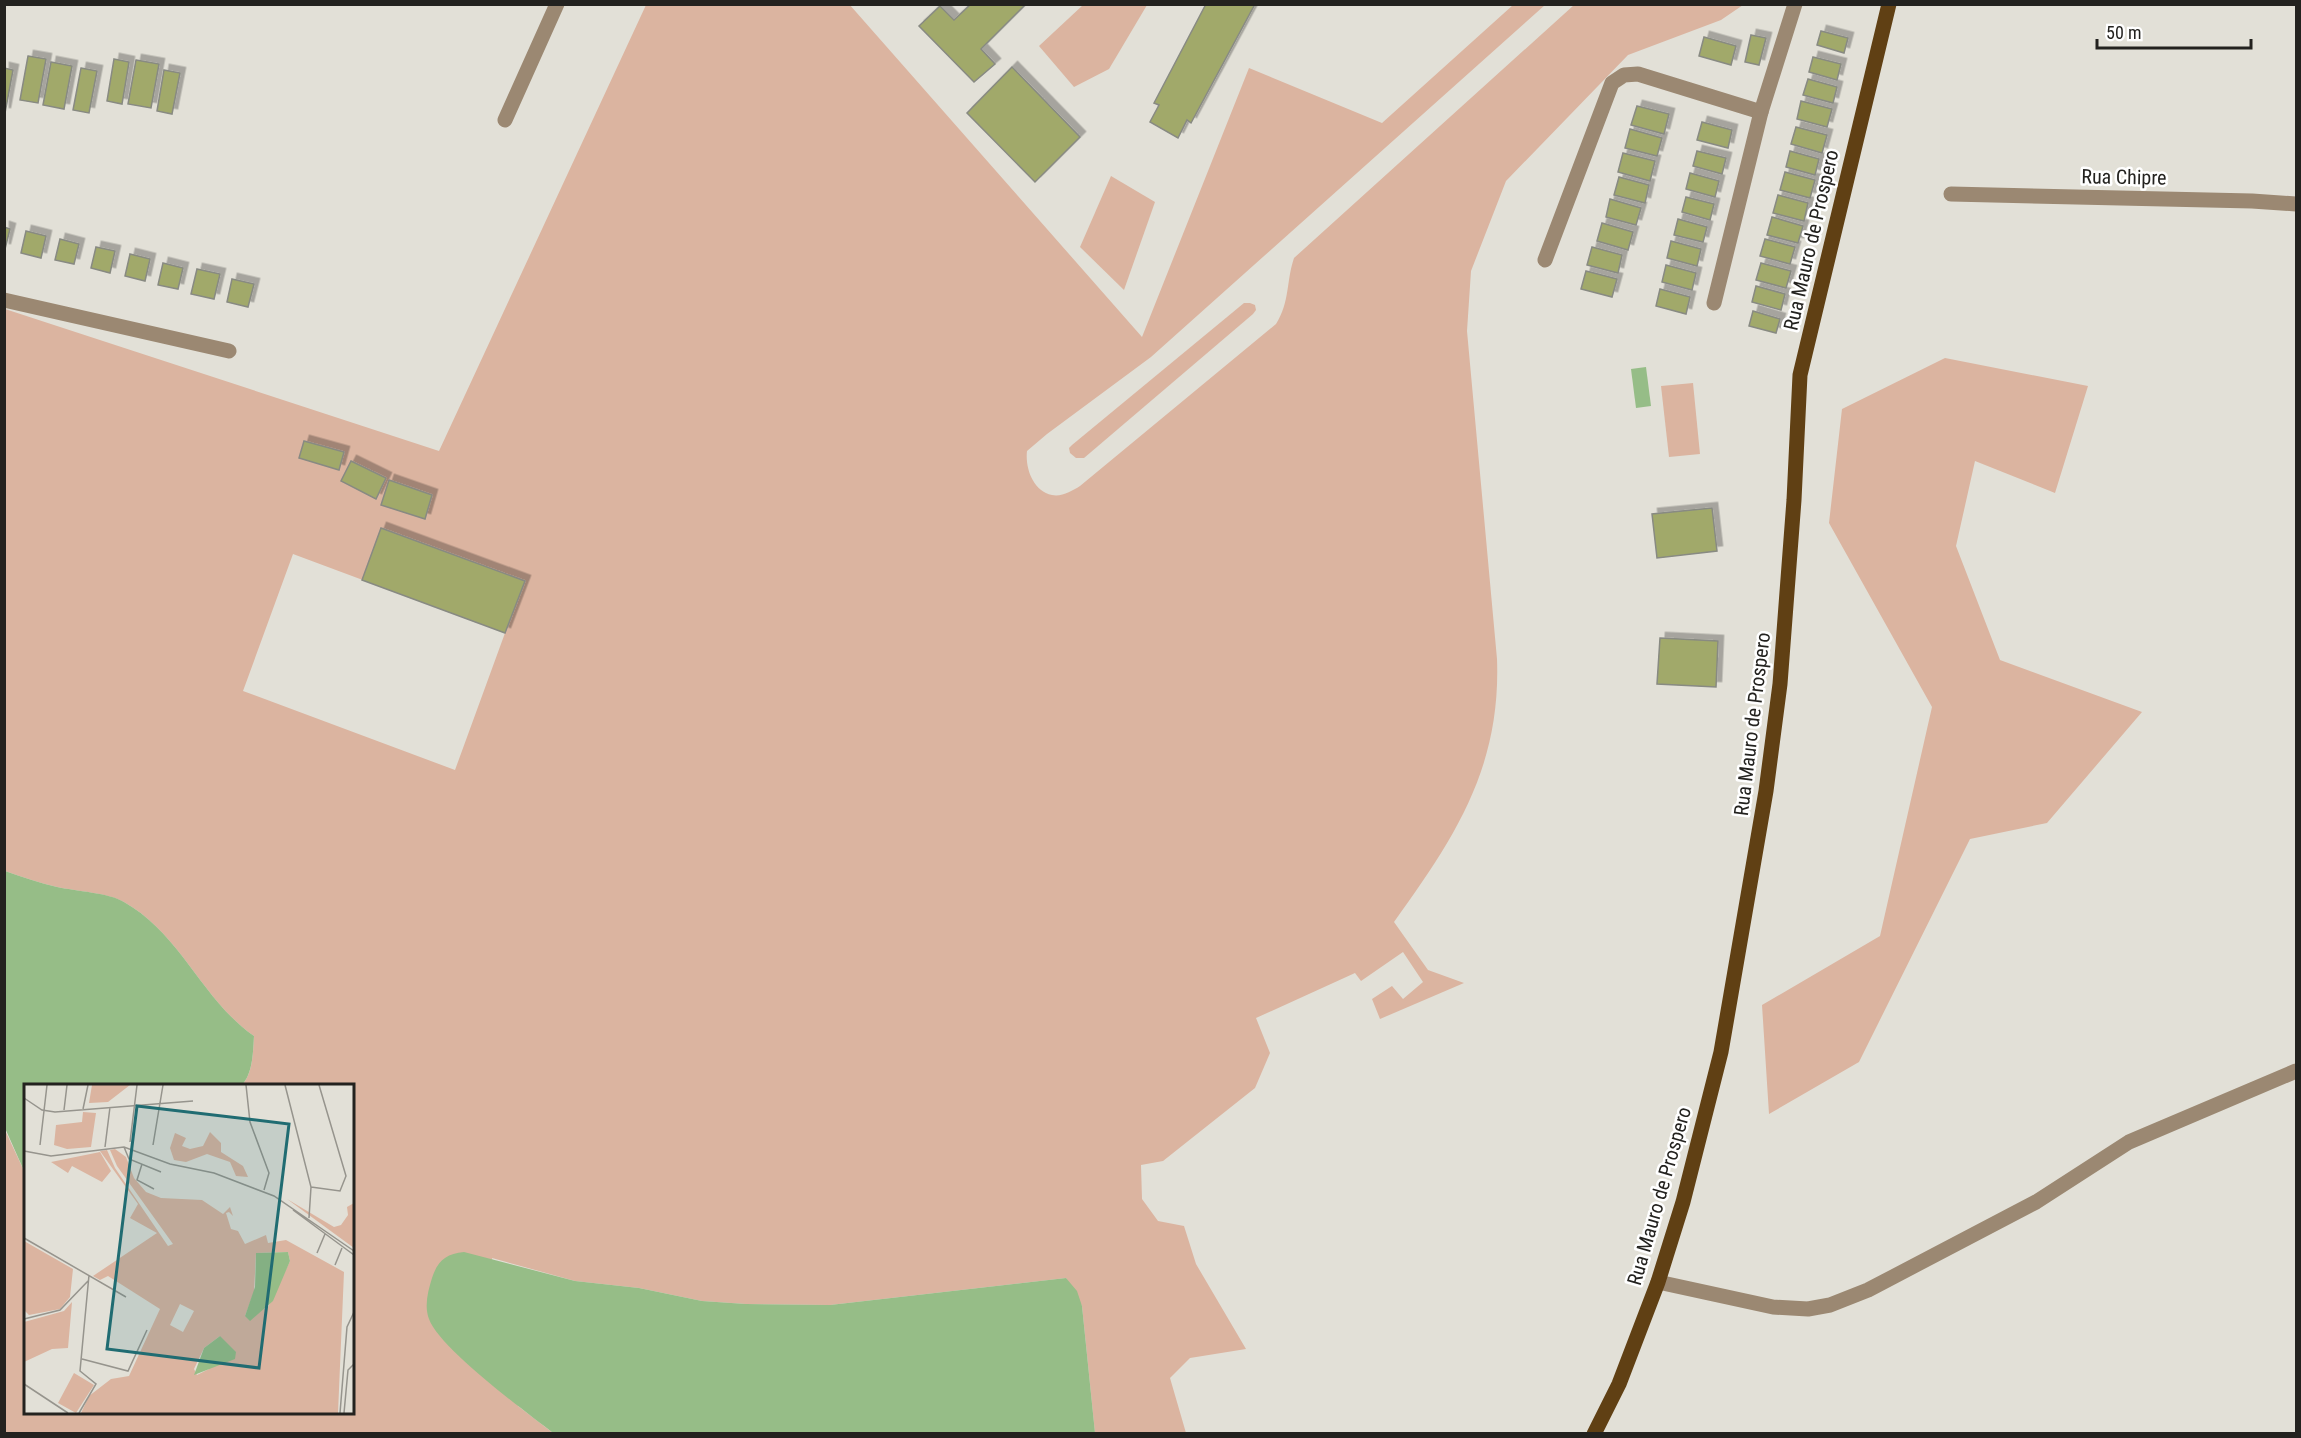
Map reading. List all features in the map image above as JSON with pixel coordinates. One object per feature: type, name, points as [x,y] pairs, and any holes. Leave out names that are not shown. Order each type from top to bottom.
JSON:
[{"type":"main road","name":"Rua Mauro de Prospero","points":[[1593,1434],[1619,1384],[1658,1281],[1683,1202],[1723,1040],[1766,791],[1780,684],[1794,500],[1800,375],[1889,4]]},
{"type":"street","points":[[505,120],[557,4]]},
{"type":"street","points":[[1714,303],[1761,112],[1795,4]]},
{"type":"street","points":[[1545,260],[1612,83],[1624,75],[1638,74],[1761,112]]},
{"type":"street","name":"Rua Chipre","points":[[1951,194],[2296,204]]},
{"type":"street","points":[[4,300],[229,351]]},
{"type":"street","points":[[1658,1281],[1773,1307],[1808,1309],[1830,1305],[1868,1290],[2036,1202],[2129,1142],[2296,1071]]},
{"type":"shaded area","points":[[849,4],[1142,337],[1249,68],[1382,123],[1513,5],[1545,5],[1151,357],[1027,451],[1027,464],[1035,484],[1045,493],[1059,495],[1080,486],[1276,324],[1284,308],[1294,258],[1574,5],[1743,5],[1721,20],[1628,55],[1506,181],[1471,271],[1467,331],[1497,659],[1496,698],[1491,734],[1470,800],[1436,860],[1394,922],[1428,970],[1464,983],[1380,1019],[1372,999],[1392,986],[1403,999],[1423,982],[1403,952],[1361,981],[1355,973],[1256,1018],[1270,1053],[1255,1088],[1163,1161],[1141,1165],[1142,1199],[1158,1221],[1184,1226],[1196,1264],[1246,1349],[1190,1358],[1170,1378],[1186,1433],[1095,1433],[1082,1306],[1066,1278],[830,1305],[746,1304],[702,1301],[639,1288],[575,1281],[492,1258],[518,1406],[553,1433],[5,1433],[4,1128],[24,1171],[24,1414],[354,1414],[354,1084],[243,1084],[250,1069],[254,1036],[220,1004],[161,931],[144,915],[110,896],[57,887],[5,871],[5,309],[439,451],[646,5]],"holes":[[[381,528],[524,581],[505,633],[363,580]],[[293,554],[505,633],[455,770],[243,691]]]},
{"type":"shaded area","points":[[1083,5],[1147,5],[1109,69],[1074,87],[1039,46]]},
{"type":"shaded area","points":[[1111,176],[1155,202],[1124,290],[1080,247]]},
{"type":"shaded area","points":[[1244,303],[1255,305],[1256,310],[1253,314],[1084,458],[1076,458],[1070,453],[1069,448],[1072,445]]},
{"type":"shaded area","points":[[1945,358],[2088,386],[2055,493],[1975,461],[1956,546],[2000,660],[2142,712],[2047,823],[1970,839],[1859,1062],[1769,1114],[1762,1005],[1880,936],[1932,707],[1829,523],[1842,409]]},
{"type":"shaded area","points":[[1646,367],[1651,406],[1636,408],[1631,369]]},
{"type":"shaded area","points":[[1693,383],[1700,454],[1669,457],[1661,386]]},
{"type":"shaded area","points":[[5,871],[57,887],[110,896],[144,915],[161,931],[220,1004],[254,1036],[250,1068],[243,1084],[24,1084],[24,1171],[5,1128]]},
{"type":"shaded area","points":[[464,1252],[575,1281],[639,1288],[702,1301],[746,1304],[830,1305],[1066,1278],[1077,1291],[1082,1306],[1095,1433],[553,1433],[466,1362],[436,1331],[429,1319],[427,1298],[437,1267],[448,1256]]},
{"type":"building","points":[[971,4],[1026,4],[981,49],[995,64],[974,82],[919,26],[940,6],[954,20]]},
{"type":"building","points":[[1206,4],[1255,4],[1191,123],[1187,120],[1178,138],[1150,122],[1159,105],[1154,103]]},
{"type":"building","points":[[1821,31],[1848,38],[1844,53],[1817,45]]},
{"type":"building","points":[[1751,35],[1766,38],[1759,65],[1745,62]]},
{"type":"building","points":[[1704,37],[1736,46],[1731,65],[1699,56]]},
{"type":"building","points":[[28,56],[46,59],[38,103],[20,100]]},
{"type":"building","points":[[1813,57],[1841,64],[1837,80],[1809,72]]},
{"type":"building","points":[[114,59],[129,62],[122,104],[107,101]]},
{"type":"building","points":[[136,60],[159,64],[151,108],[128,104]]},
{"type":"building","points":[[51,62],[72,66],[64,109],[43,105]]},
{"type":"building","points":[[1012,67],[1080,137],[1035,182],[967,113]]},
{"type":"building","points":[[4,68],[13,70],[5,113],[4,113]]},
{"type":"building","points":[[81,68],[97,71],[89,113],[73,110]]},
{"type":"building","points":[[164,70],[180,73],[172,114],[157,111]]},
{"type":"building","points":[[1808,79],[1837,87],[1833,103],[1803,95]]},
{"type":"building","points":[[1801,101],[1832,109],[1827,127],[1797,119]]},
{"type":"building","points":[[1637,106],[1669,114],[1664,134],[1631,125]]},
{"type":"building","points":[[1702,122],[1732,130],[1728,148],[1697,140]]},
{"type":"building","points":[[1796,127],[1827,135],[1822,153],[1791,144]]},
{"type":"building","points":[[1630,129],[1662,138],[1657,156],[1625,148]]},
{"type":"building","points":[[1697,151],[1726,158],[1722,174],[1693,166]]},
{"type":"building","points":[[1790,151],[1819,159],[1815,175],[1786,167]]},
{"type":"building","points":[[1623,153],[1655,161],[1650,181],[1618,172]]},
{"type":"building","points":[[1785,172],[1815,180],[1810,198],[1780,190]]},
{"type":"building","points":[[1690,173],[1719,181],[1715,197],[1686,189]]},
{"type":"building","points":[[1619,177],[1649,185],[1645,203],[1614,195]]},
{"type":"building","points":[[1778,195],[1808,203],[1804,221],[1773,213]]},
{"type":"building","points":[[1686,197],[1714,204],[1710,220],[1682,212]]},
{"type":"building","points":[[1610,199],[1641,208],[1636,225],[1606,217]]},
{"type":"building","points":[[1772,217],[1803,226],[1798,243],[1767,235]]},
{"type":"building","points":[[1678,219],[1707,227],[1703,242],[1674,235]]},
{"type":"building","points":[[1602,223],[1633,232],[1628,250],[1597,241]]},
{"type":"building","points":[[4,227],[10,229],[5,249],[4,249]]},
{"type":"building","points":[[26,231],[46,236],[41,258],[21,253]]},
{"type":"building","points":[[60,239],[79,244],[74,264],[55,260]]},
{"type":"building","points":[[1765,239],[1795,247],[1790,264],[1760,256]]},
{"type":"building","points":[[1671,241],[1701,249],[1697,266],[1667,258]]},
{"type":"building","points":[[96,247],[115,251],[110,273],[91,268]]},
{"type":"building","points":[[1592,247],[1622,255],[1618,273],[1587,265]]},
{"type":"building","points":[[130,254],[150,259],[145,281],[125,276]]},
{"type":"building","points":[[163,263],[183,268],[178,289],[158,285]]},
{"type":"building","points":[[1761,263],[1791,271],[1786,288],[1756,280]]},
{"type":"building","points":[[1666,265],[1696,273],[1692,290],[1662,282]]},
{"type":"building","points":[[197,269],[220,274],[214,299],[191,294]]},
{"type":"building","points":[[1586,271],[1617,279],[1612,297],[1581,289]]},
{"type":"building","points":[[232,279],[254,284],[248,307],[227,302]]},
{"type":"building","points":[[1756,286],[1785,294],[1781,310],[1752,302]]},
{"type":"building","points":[[1660,289],[1690,297],[1686,314],[1656,306]]},
{"type":"building","points":[[1753,311],[1780,319],[1776,333],[1749,326]]},
{"type":"building","points":[[304,441],[344,452],[339,470],[299,458]]},
{"type":"building","points":[[351,461],[386,478],[376,499],[341,481]]},
{"type":"building","points":[[389,480],[432,495],[425,519],[381,505]]},
{"type":"building","points":[[1712,508],[1717,551],[1657,558],[1652,514]]},
{"type":"building","points":[[381,528],[525,581],[505,633],[362,580]]},
{"type":"building","points":[[1660,638],[1718,641],[1716,687],[1657,684]]}]
